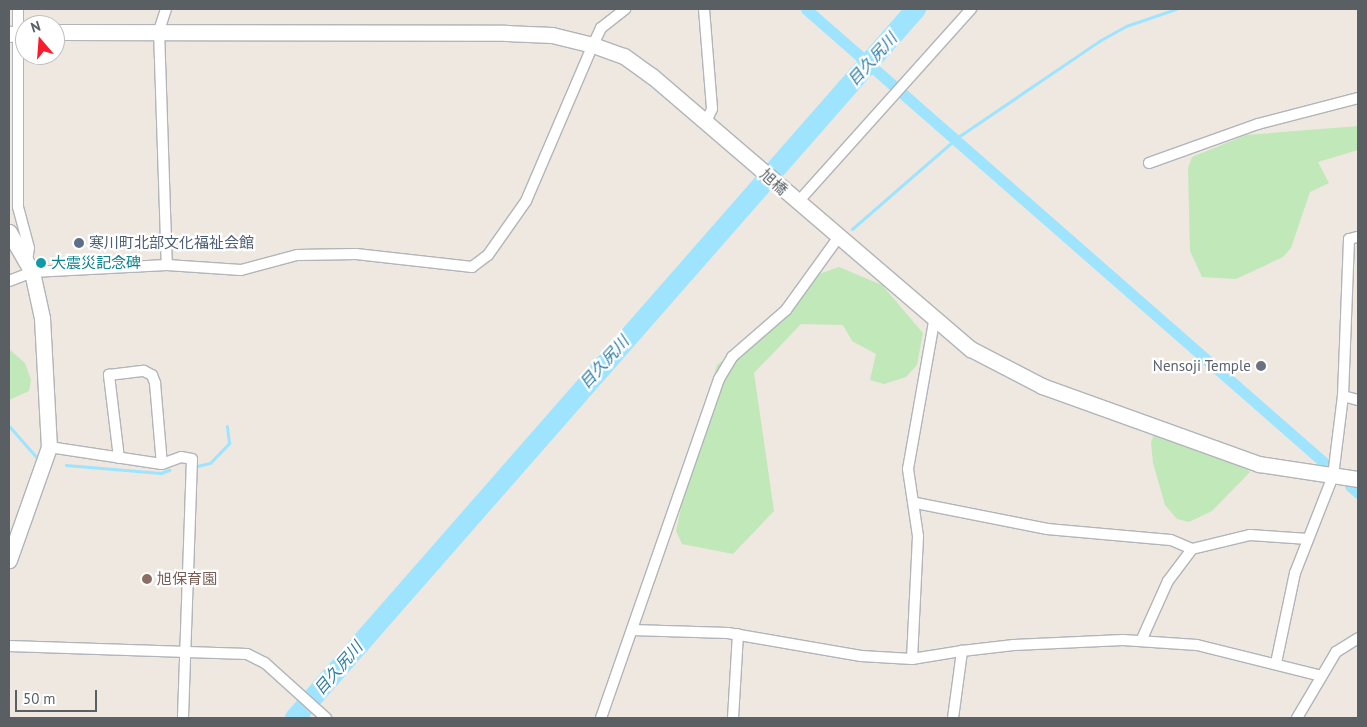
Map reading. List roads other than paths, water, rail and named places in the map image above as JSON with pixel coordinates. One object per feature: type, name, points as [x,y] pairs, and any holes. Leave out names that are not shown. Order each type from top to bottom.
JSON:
[{"type":"street","points":[[166,9],[159,30],[167,264]]},
{"type":"street","points":[[9,281],[29,266],[167,264],[188,270],[241,270],[297,255],[356,254],[472,267],[488,255],[526,201],[601,28],[625,9]]},
{"type":"street","points":[[704,9],[712,109],[706,122]]},
{"type":"street","points":[[796,202],[862,135],[935,53],[971,9]]},
{"type":"street","name":"旭橋","points":[[65,32],[159,30],[524,34],[593,45],[631,61],[706,122],[934,322],[971,349],[1042,386],[1259,464],[1358,480]]},
{"type":"street","points":[[9,560],[43,474],[49,447],[42,318],[29,266],[29,248],[18,207],[17,65]]},
{"type":"street","points":[[1149,163],[1258,124],[1358,98]]},
{"type":"street","points":[[9,232],[29,266]]},
{"type":"street","points":[[1276,663],[1289,593],[1333,476],[1343,396],[1349,239],[1358,237]]},
{"type":"street","points":[[601,718],[718,379],[732,357],[786,310],[838,238]]},
{"type":"street","points":[[912,659],[916,503],[908,470],[934,322]]},
{"type":"street","points":[[119,458],[109,375],[144,371],[155,384],[162,464]]},
{"type":"street","points":[[1343,396],[1358,400]]},
{"type":"street","points":[[49,447],[162,464],[181,457],[192,459],[183,718]]},
{"type":"street","points":[[916,503],[1047,529],[1170,540],[1192,549],[1250,535],[1308,539]]},
{"type":"street","points":[[1141,641],[1168,581],[1192,549]]},
{"type":"street","points":[[632,630],[738,634],[861,656],[912,659],[962,651],[1031,644],[1141,641],[1197,645],[1276,663],[1321,676]]},
{"type":"street","points":[[733,718],[738,634]]},
{"type":"street","points":[[1296,718],[1336,652],[1358,638]]},
{"type":"street","points":[[9,646],[184,650],[247,654],[265,664],[326,718]]},
{"type":"street","points":[[952,718],[962,651]]},
{"type":"waterway","points":[[806,9],[1328,466]]},
{"type":"waterway","name":"目久尻川","points":[[295,718],[916,9]]},
{"type":"waterway","points":[[852,229],[958,137],[1099,41],[1126,26],[1176,9]]},
{"type":"waterway","points":[[9,426],[37,458]]},
{"type":"waterway","points":[[197,466],[210,463],[229,443],[227,426]]},
{"type":"waterway","points":[[66,465],[161,473],[169,470]]},
{"type":"waterway","points":[[1350,486],[1358,493]]},
{"type":"place","name":"寒川町北部文化福祉会館","points":[[79,243]]},
{"type":"place","name":"大震災記念碑","points":[[41,263]]},
{"type":"place","name":"Nensoji Temple","points":[[1261,366]]},
{"type":"place","name":"旭保育園","points":[[147,579]]}]
